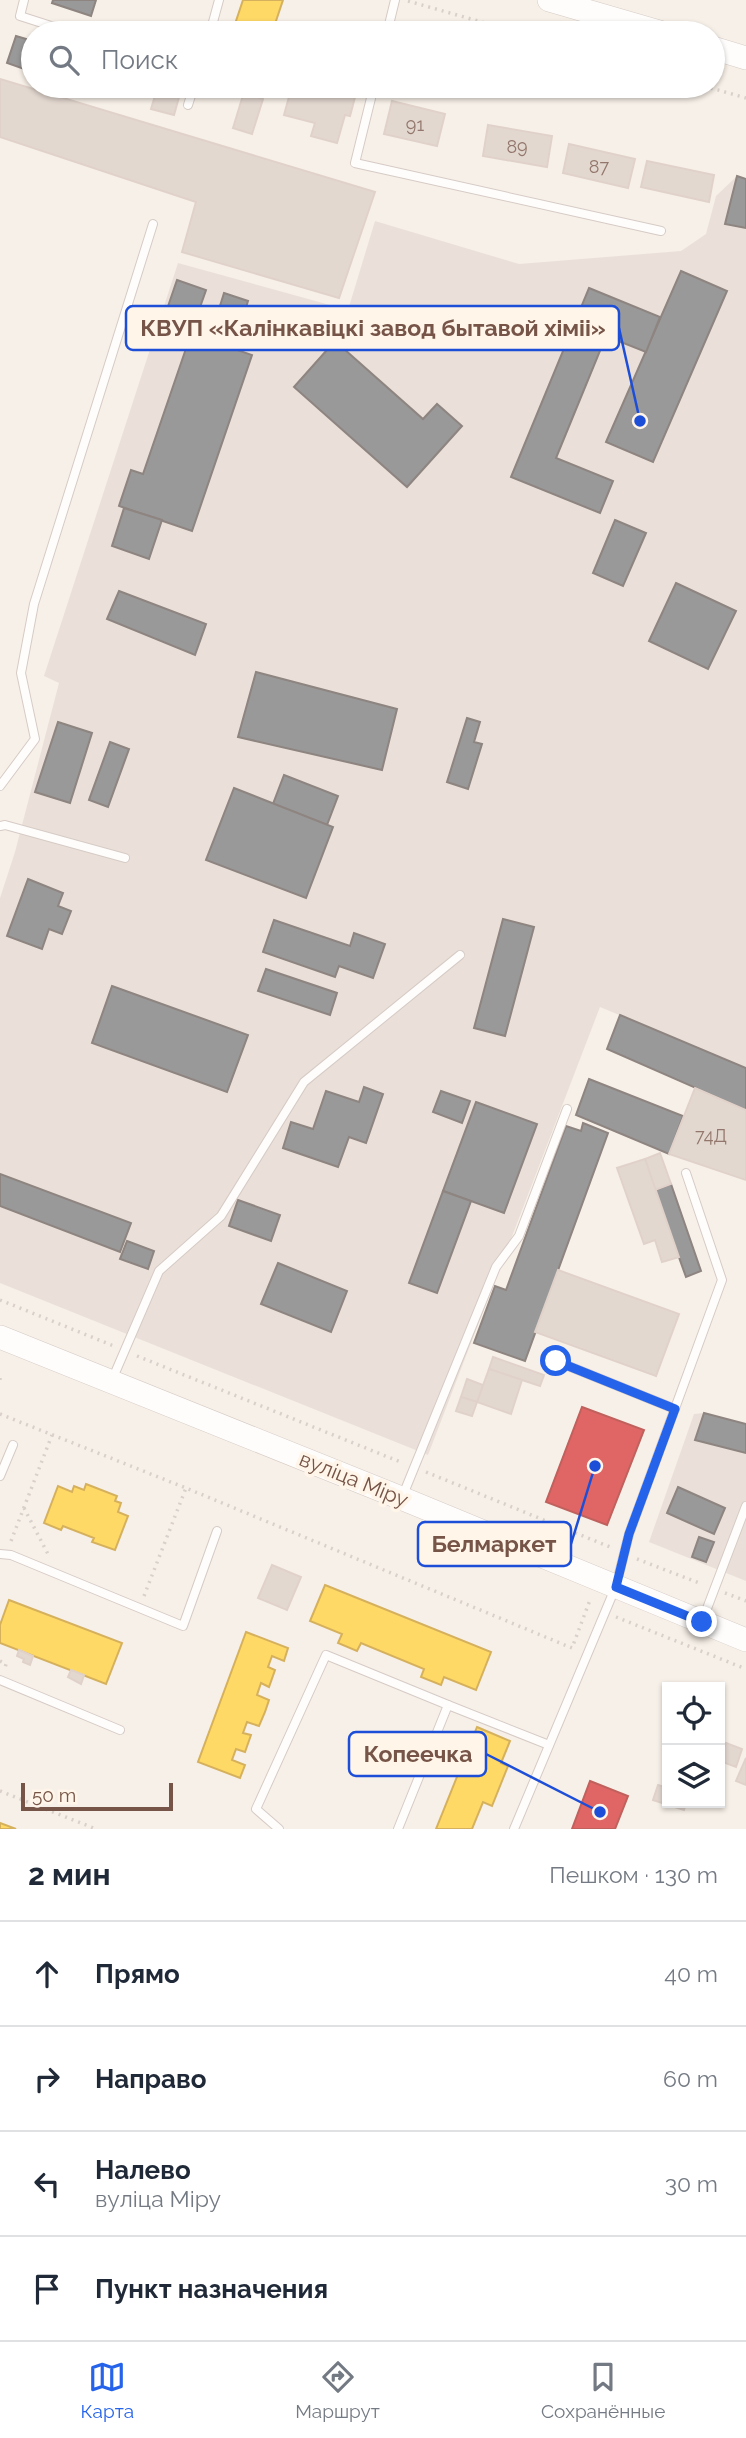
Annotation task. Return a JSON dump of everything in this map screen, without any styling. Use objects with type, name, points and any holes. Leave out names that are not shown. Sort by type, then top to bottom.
[{"type":"main road","points":[[550,0],[622,21]]},
{"type":"main road","points":[[725,52],[746,58]]},
{"type":"main road","name":"вуліца Міру","points":[[0,1337],[746,1640]]},
{"type":"lane","points":[[24,0],[20,16],[36,21]]},
{"type":"lane","points":[[213,21],[219,0]]},
{"type":"lane","points":[[390,21],[395,0]]},
{"type":"lane","points":[[188,105],[190,98]]},
{"type":"lane","points":[[371,98],[355,163],[661,231]]},
{"type":"lane","points":[[0,786],[35,738],[20,673],[34,604],[153,224]]},
{"type":"lane","points":[[0,826],[5,825],[125,858]]},
{"type":"lane","points":[[112,1382],[159,1271],[221,1216],[304,1082],[460,955]]},
{"type":"lane","points":[[401,1498],[496,1267],[519,1236],[566,1109]]},
{"type":"lane","points":[[514,1829],[616,1587],[629,1534],[722,1280],[686,1173]]},
{"type":"lane","points":[[556,1361],[675,1409]]},
{"type":"lane","points":[[0,1476],[13,1445]]},
{"type":"lane","points":[[702,1622],[746,1506]]},
{"type":"lane","points":[[0,1554],[11,1555],[183,1626],[217,1531]]},
{"type":"lane","points":[[279,1829],[256,1809],[326,1655],[549,1745]]},
{"type":"lane","points":[[0,1681],[120,1730]]},
{"type":"lane","points":[[398,1829],[447,1705]]},
{"type":"path","points":[[404,0],[478,21]]},
{"type":"path","points":[[725,92],[746,98]]},
{"type":"path","points":[[11,1541],[52,1435]]},
{"type":"path","points":[[144,1597],[186,1488]]},
{"type":"path","points":[[24,1508],[50,1558],[40,1553]]},
{"type":"path","points":[[0,1537],[21,1545]]},
{"type":"path","points":[[610,1547],[746,1601]]},
{"type":"path","points":[[588,1606],[746,1668]]},
{"type":"path","points":[[0,1791],[96,1829]]},
{"type":"shaded area","points":[[737,176],[746,179],[746,1068],[600,1007],[428,1455],[0,1283],[0,898],[15,852],[59,683],[44,676],[178,263],[348,310],[375,221],[519,264],[681,251],[706,234],[716,196]]},
{"type":"shaded area","points":[[704,1413],[746,1424],[746,1581],[649,1542],[694,1414]]},
{"type":"building: Жильё","points":[[243,0],[283,0],[276,21],[236,21]]},
{"type":"building: Жильё","points":[[86,1484],[117,1496],[115,1501],[121,1503],[118,1512],[128,1516],[115,1550],[92,1542],[94,1538],[63,1526],[61,1530],[44,1523],[58,1486],[72,1492],[74,1486],[84,1490]]},
{"type":"building: Жильё","points":[[325,1585],[491,1652],[476,1690],[444,1677],[441,1685],[421,1677],[424,1669],[361,1643],[357,1651],[338,1643],[342,1634],[310,1621]]},
{"type":"building: Жильё","points":[[9,1600],[122,1643],[106,1684],[0,1643],[0,1625]]},
{"type":"building: Жильё","points":[[246,1632],[288,1648],[284,1661],[272,1656],[268,1667],[275,1670],[269,1687],[261,1683],[257,1695],[269,1700],[265,1712],[259,1726],[247,1722],[243,1733],[251,1735],[245,1752],[236,1749],[232,1760],[245,1765],[240,1778],[198,1762]]},
{"type":"building: Жильё","points":[[477,1727],[510,1741],[501,1763],[508,1766],[492,1806],[483,1802],[472,1829],[436,1829]]},
{"type":"building: Жильё","points":[[0,1823],[16,1829],[0,1829]]},
{"type":"building: Торговля","points":[[582,1407],[644,1430],[607,1525],[546,1502]]},
{"type":"building: Торговля","points":[[590,1781],[628,1796],[615,1829],[572,1829]]},
{"type":"building: Промзона","points":[[53,0],[96,0],[91,16],[52,3]]},
{"type":"building: Промзона","points":[[16,36],[21,37],[21,68],[7,63]]},
{"type":"building: Промзона","points":[[737,176],[746,179],[746,228],[725,224]]},
{"type":"building: Промзона","points":[[681,271],[727,291],[653,462],[606,442]]},
{"type":"building: Промзона","points":[[177,280],[206,290],[192,330],[163,321]]},
{"type":"building: Промзона","points":[[589,288],[660,317],[646,352],[606,336],[556,458],[613,481],[600,513],[511,477]]},
{"type":"building: Промзона","points":[[224,293],[248,301],[239,330],[215,322]]},
{"type":"building: Промзона","points":[[191,334],[252,355],[192,531],[119,506],[131,470],[143,474]]},
{"type":"building: Промзона","points":[[335,341],[423,419],[437,404],[462,426],[407,487],[294,387]]},
{"type":"building: Промзона","points":[[124,508],[162,520],[149,559],[112,546]]},
{"type":"building: Промзона","points":[[615,520],[646,533],[623,586],[593,573]]},
{"type":"building: Промзона","points":[[676,583],[736,611],[708,669],[649,641]]},
{"type":"building: Промзона","points":[[119,591],[206,624],[195,655],[107,619]]},
{"type":"building: Промзона","points":[[256,672],[397,709],[382,770],[238,737]]},
{"type":"building: Промзона","points":[[467,718],[480,722],[474,742],[482,744],[468,789],[447,782]]},
{"type":"building: Промзона","points":[[58,722],[92,733],[70,803],[35,792]]},
{"type":"building: Промзона","points":[[110,742],[129,749],[108,807],[89,800]]},
{"type":"building: Промзона","points":[[284,775],[338,796],[327,825],[273,804]]},
{"type":"building: Промзона","points":[[234,788],[333,827],[306,898],[206,860]]},
{"type":"building: Промзона","points":[[28,879],[63,893],[58,906],[71,911],[62,934],[49,929],[42,949],[7,936]]},
{"type":"building: Промзона","points":[[503,919],[534,927],[505,1036],[474,1028]]},
{"type":"building: Промзона","points":[[274,920],[350,946],[354,933],[385,944],[373,978],[339,966],[335,977],[263,952]]},
{"type":"building: Промзона","points":[[266,969],[337,993],[330,1015],[258,991]]},
{"type":"building: Промзона","points":[[112,986],[248,1035],[227,1092],[92,1043]]},
{"type":"building: Промзона","points":[[620,1015],[746,1068],[746,1110],[607,1049]]},
{"type":"building: Промзона","points":[[589,1079],[683,1116],[669,1154],[576,1115]]},
{"type":"building: Промзона","points":[[364,1087],[383,1094],[366,1143],[349,1137],[338,1167],[283,1148],[291,1122],[313,1129],[326,1091],[359,1102]]},
{"type":"building: Промзона","points":[[441,1091],[470,1101],[462,1123],[433,1112]]},
{"type":"building: Промзона","points":[[476,1102],[537,1124],[504,1213],[443,1191]]},
{"type":"building: Промзона","points":[[583,1123],[608,1133],[525,1361],[474,1343],[495,1286],[506,1290],[566,1126],[581,1131]]},
{"type":"building: Промзона","points":[[0,1174],[131,1223],[120,1252],[0,1206]]},
{"type":"building: Промзона","points":[[671,1184],[701,1271],[686,1277],[655,1190]]},
{"type":"building: Промзона","points":[[443,1191],[471,1201],[437,1293],[409,1283]]},
{"type":"building: Промзона","points":[[238,1200],[280,1215],[271,1241],[229,1226]]},
{"type":"building: Промзона","points":[[127,1241],[154,1251],[148,1269],[120,1259]]},
{"type":"building: Промзона","points":[[278,1263],[347,1291],[331,1332],[261,1304]]},
{"type":"building: Промзона","points":[[704,1413],[746,1424],[746,1453],[695,1440]]},
{"type":"building: Промзона","points":[[678,1487],[725,1508],[714,1534],[667,1513]]},
{"type":"building: Промзона","points":[[699,1537],[714,1542],[706,1562],[692,1557]]},
{"type":"building: Прочее","points":[[0,79],[21,85],[21,98],[63,98],[375,192],[339,298],[182,252],[196,202],[0,137]]},
{"type":"building: Прочее","points":[[154,98],[179,98],[174,115],[151,109]]},
{"type":"building: Прочее","points":[[242,98],[263,99],[252,134],[233,128]]},
{"type":"building: Прочее","points":[[289,98],[355,98],[350,116],[345,115],[337,143],[311,136],[315,123],[284,115]]},
{"type":"building: Прочее","points":[[392,101],[445,114],[437,146],[384,134]]},
{"type":"building: Прочее","points":[[488,125],[552,136],[547,167],[483,156]]},
{"type":"building: Прочее","points":[[569,144],[635,159],[628,188],[563,173]]},
{"type":"building: Прочее","points":[[647,161],[714,175],[709,202],[641,187]]},
{"type":"building: Прочее","points":[[695,1088],[746,1110],[746,1180],[669,1154]]},
{"type":"building: Прочее","points":[[660,1153],[671,1184],[655,1190],[645,1159]]},
{"type":"building: Прочее","points":[[645,1159],[679,1257],[662,1262],[655,1240],[644,1244],[617,1168]]},
{"type":"building: Прочее","points":[[558,1270],[679,1314],[656,1376],[535,1332]]},
{"type":"building: Прочее","points":[[493,1357],[544,1375],[540,1386],[489,1369]]},
{"type":"building: Прочее","points":[[489,1369],[522,1380],[511,1414],[477,1402]]},
{"type":"building: Прочее","points":[[467,1379],[483,1385],[477,1402],[461,1397]]},
{"type":"building: Прочее","points":[[461,1397],[477,1402],[472,1416],[456,1411]]},
{"type":"building: Прочее","points":[[272,1565],[301,1577],[287,1610],[258,1598]]},
{"type":"building: Прочее","points":[[19,1650],[33,1656],[30,1665],[17,1656]]},
{"type":"building: Прочее","points":[[71,1670],[84,1675],[81,1684],[68,1677]]},
{"type":"building: Прочее","points":[[726,1743],[742,1749],[736,1767],[725,1763]]},
{"type":"building: Прочее","points":[[746,1758],[746,1785],[736,1781]]},
{"type":"building: Прочее","points":[[658,1785],[662,1786],[662,1803],[653,1800]]},
{"type":"place","name":"КВУП «Калінкавіцкі завод бытавой хіміі»","points":[[640,421]]},
{"type":"place","name":"Белмаркет","points":[[595,1466]]},
{"type":"place","name":"Копеечка","points":[[600,1812]]},
{"type":"route","points":[[556,1361],[675,1409],[629,1534],[616,1587],[702,1622]]}]
